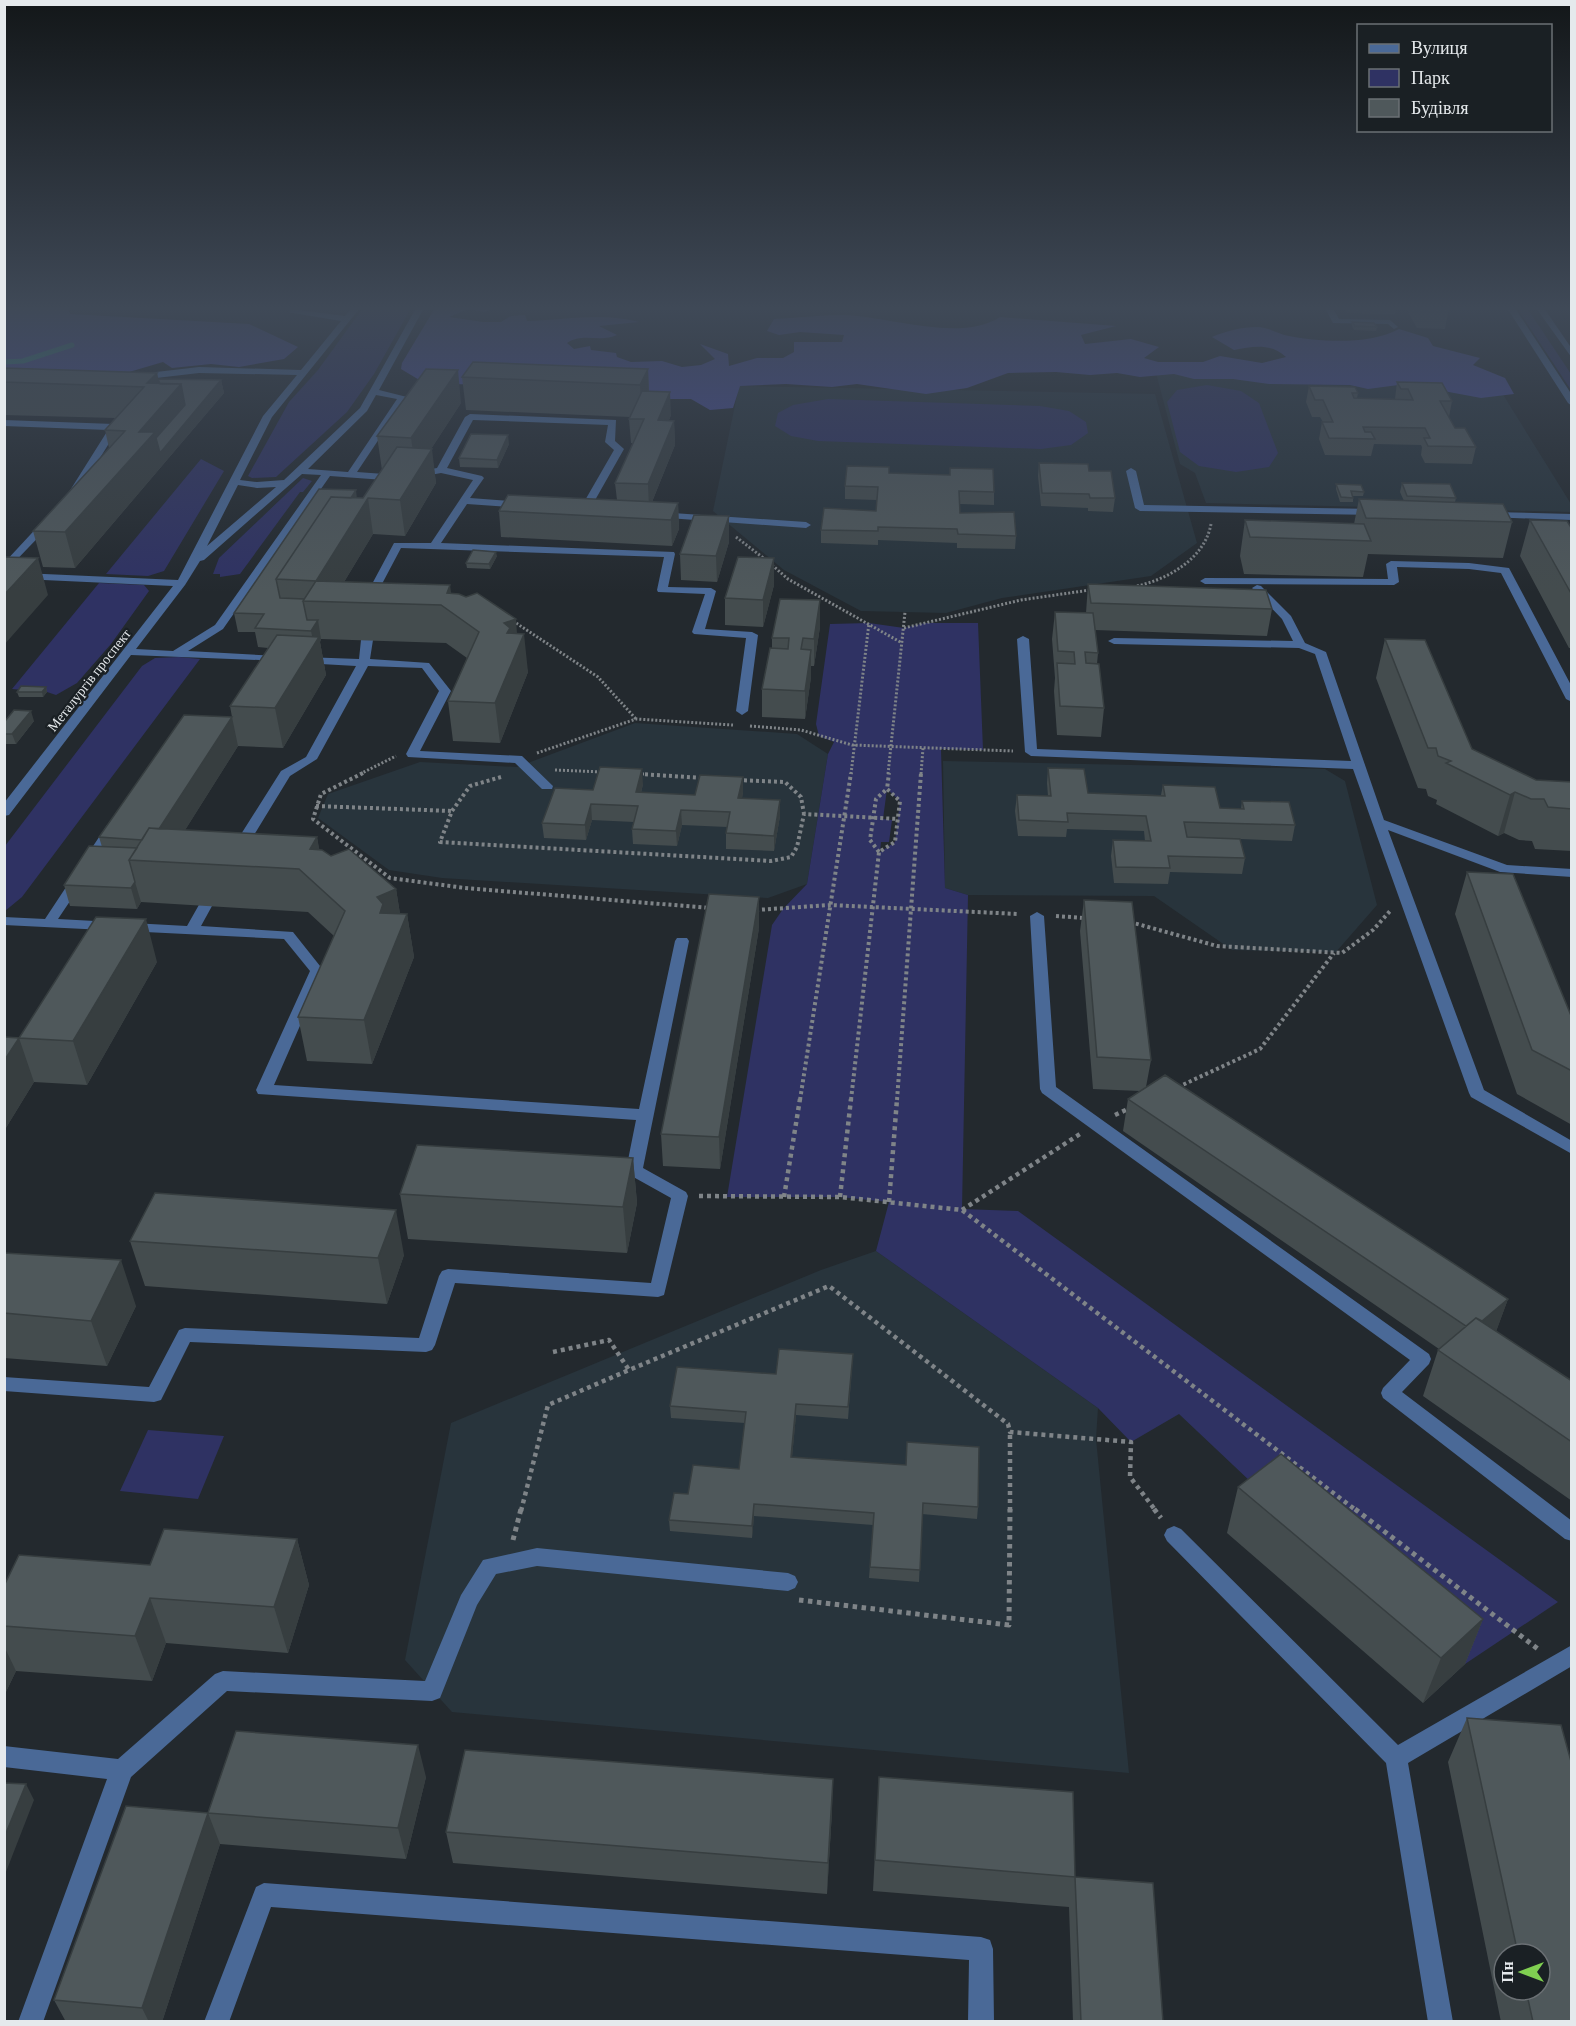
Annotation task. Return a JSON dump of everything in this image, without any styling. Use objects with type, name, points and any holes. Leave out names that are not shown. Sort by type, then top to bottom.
[{"type":"street","name":"Металургів проспект","points":[[4,812],[130,652],[194,564],[268,416],[279,403]]},
{"type":"street","name":"Металургів проспект","points":[[194,564],[300,471],[364,409],[367,403]]},
{"type":"street","points":[[350,475],[399,403]]},
{"type":"street","points":[[441,470],[471,417],[613,422],[610,442],[619,449],[585,509]]},
{"type":"street","points":[[4,423],[114,427],[66,501]]},
{"type":"street","points":[[300,471],[398,478],[441,470],[479,478],[434,546]]},
{"type":"street","points":[[1131,471],[1140,508],[1392,512]]},
{"type":"street","points":[[176,654],[219,627],[327,474]]},
{"type":"street","points":[[235,482],[257,485],[285,483]]},
{"type":"street","points":[[464,501],[530,505]]},
{"type":"street","points":[[652,514],[806,525]]},
{"type":"street","points":[[1476,515],[1572,518]]},
{"type":"street","points":[[4,570],[51,518]]},
{"type":"street","points":[[375,608],[366,605],[398,545],[670,554],[662,590],[711,591],[698,632],[752,635],[742,711]]},
{"type":"street","points":[[1205,581],[1394,582],[1391,564],[1469,566],[1505,570],[1572,699]]},
{"type":"street","points":[[4,576],[181,583]]},
{"type":"street","points":[[1250,581],[1287,618],[1300,645]]},
{"type":"street","points":[[1023,639],[1031,752],[1358,765]]},
{"type":"street","points":[[230,864],[285,774],[310,759],[364,662],[368,640]]},
{"type":"street","points":[[1114,641],[1300,645],[1320,652],[1378,822],[1477,1093],[1572,1149]]},
{"type":"street","points":[[130,652],[176,654],[262,663],[364,662],[425,665],[445,691],[412,754],[518,759],[547,786]]},
{"type":"street","points":[[49,923],[118,819]]},
{"type":"street","points":[[1378,822],[1505,869],[1572,873]]},
{"type":"street","points":[[192,930],[205,906]]},
{"type":"street","points":[[1037,916],[1048,1089],[1422,1359],[1390,1393],[1572,1533]]},
{"type":"street","points":[[4,921],[288,935],[317,971],[264,1090],[645,1115]]},
{"type":"street","points":[[86,945],[98,926]]},
{"type":"street","points":[[4,1384],[154,1395],[185,1335],[426,1345],[448,1276],[658,1290],[680,1196],[634,1170],[682,941]]},
{"type":"street","points":[[1174,1535],[1396,1758],[1441,2022]]},
{"type":"street","points":[[30,2022],[122,1770],[223,1681],[432,1691],[468,1600],[490,1566],[537,1557],[788,1582]]},
{"type":"street","points":[[1396,1758],[1564,1659]]},
{"type":"street","points":[[4,1756],[122,1770]]},
{"type":"street","points":[[216,2022],[264,1895],[981,1949],[981,2022]]},
{"type":"path","points":[[1135,586],[1146,585],[1184,566],[1208,539],[1211,527],[1207,509]]},
{"type":"path","points":[[708,518],[748,545],[788,579],[902,643]]},
{"type":"path","points":[[904,628],[1021,600],[1090,590]]},
{"type":"path","points":[[840,1197],[879,852],[870,840],[876,799],[887,789],[905,612]]},
{"type":"path","points":[[512,620],[598,677],[636,719]]},
{"type":"path","points":[[784,1197],[846,814],[852,745],[869,623]]},
{"type":"path","points":[[518,759],[636,719],[801,730],[852,745],[1031,752]]},
{"type":"path","points":[[889,1202],[923,748]]},
{"type":"path","points":[[412,754],[394,756],[321,794],[312,819],[390,878],[465,888],[713,908]]},
{"type":"path","points":[[603,772],[531,770],[470,786],[452,811],[440,842],[771,861],[791,857],[797,847],[804,814],[801,797],[785,782],[728,779]]},
{"type":"path","points":[[637,774],[705,778]]},
{"type":"path","points":[[879,852],[895,842],[898,819],[900,801],[887,789]]},
{"type":"path","points":[[316,806],[452,811]]},
{"type":"path","points":[[804,814],[846,814],[898,819]]},
{"type":"path","points":[[1120,919],[1217,946],[1342,953],[1373,930],[1404,895]]},
{"type":"path","points":[[747,910],[830,905],[874,906],[1085,918]]},
{"type":"path","points":[[1173,1089],[1260,1049],[1335,953]]},
{"type":"path","points":[[962,1210],[1096,1124],[1140,1104]]},
{"type":"path","points":[[680,1196],[840,1197],[962,1210],[1564,1659]]},
{"type":"path","points":[[507,1563],[548,1405],[829,1286],[1008,1424],[1010,1432],[1009,1624],[800,1602],[788,1582]]},
{"type":"path","points":[[553,1352],[609,1340],[629,1370]]},
{"type":"path","points":[[1010,1432],[1131,1442],[1130,1477],[1174,1535]]},
{"type":"shaded area","points":[[697,403],[735,403],[733,408],[710,410]]},
{"type":"shaded area","points":[[736,403],[1157,403],[1197,543],[1151,576],[1002,598],[946,613],[861,611],[784,570],[713,511]]},
{"type":"shaded area","points":[[1164,403],[1508,403],[1571,504],[1571,512],[1206,503],[1195,473],[1180,464]]},
{"type":"shaded area","points":[[635,723],[797,734],[828,754],[807,884],[768,898],[442,878],[389,870],[318,818],[328,794],[420,762],[517,767]]},
{"type":"shaded area","points":[[943,761],[1325,769],[1345,781],[1377,905],[1336,952],[1232,950],[1154,896],[968,895],[945,888]]},
{"type":"shaded area","points":[[876,1251],[1098,1408],[1096,1439],[1129,1773],[452,1712],[405,1660],[451,1423],[821,1270]]},
{"type":"green space","points":[[289,403],[354,403],[347,412],[276,477],[252,478],[248,476]]},
{"type":"green space","points":[[807,403],[935,403],[1040,406],[1069,411],[1086,422],[1088,433],[1071,445],[1041,449],[818,441],[791,436],[775,426],[778,413],[793,405]]},
{"type":"green space","points":[[1167,403],[1258,403],[1278,453],[1269,467],[1236,472],[1199,466],[1180,452]]},
{"type":"green space","points":[[201,459],[224,471],[164,571],[148,576],[106,574]]},
{"type":"green space","points":[[303,478],[312,481],[303,492],[300,492],[240,574],[220,577],[220,574],[213,574],[219,558]]},
{"type":"green space","points":[[99,583],[144,585],[149,591],[111,644],[77,683],[56,695],[12,689]]},
{"type":"green space","points":[[869,623],[904,628],[925,623],[978,623],[983,750],[941,749],[945,888],[968,895],[962,1209],[1018,1211],[1558,1602],[1465,1664],[1269,1499],[1179,1414],[1131,1442],[1098,1408],[876,1251],[889,1202],[840,1197],[727,1197],[772,925],[783,909],[807,884],[828,754],[834,742],[819,736],[816,724],[830,624]],"holes":[[[887,789],[900,801],[895,842],[880,852],[881,842],[889,842],[892,820],[883,819]]]},
{"type":"green space","points":[[155,658],[200,659],[22,897],[5,911],[5,846],[142,666]]},
{"type":"green space","points":[[148,1430],[224,1436],[198,1499],[120,1491]]},
{"type":"building","points":[[130,403],[165,403],[139,432],[155,432],[65,532],[33,531],[125,431],[105,430]]},
{"type":"building","points":[[185,403],[202,403],[160,453],[156,438],[185,405]]},
{"type":"building","points":[[401,403],[436,403],[411,438],[377,436]]},
{"type":"building","points":[[637,403],[665,403],[658,420],[674,421],[648,484],[615,483],[644,419],[629,419]]},
{"type":"building","points":[[1324,403],[1441,403],[1455,428],[1465,428],[1476,447],[1428,446],[1424,438],[1430,438],[1425,428],[1363,427],[1365,432],[1371,432],[1375,439],[1329,438],[1322,422],[1333,422]]},
{"type":"building","points":[[471,434],[508,435],[497,460],[459,458]]},
{"type":"building","points":[[397,447],[432,449],[400,500],[368,498],[316,581],[276,579],[331,497],[363,498]]},
{"type":"building","points":[[1039,463],[1088,464],[1089,471],[1111,471],[1115,498],[1090,498],[1089,494],[1042,493]]},
{"type":"building","points":[[847,466],[889,467],[889,473],[950,475],[950,468],[993,469],[994,492],[959,491],[960,513],[1014,512],[1016,536],[958,534],[957,529],[878,527],[878,531],[821,530],[824,508],[876,511],[878,487],[845,486]]},
{"type":"building","points":[[1402,483],[1450,484],[1456,498],[1407,496]]},
{"type":"building","points":[[1336,484],[1361,485],[1364,492],[1351,491],[1353,498],[1341,497]]},
{"type":"building","points":[[319,489],[356,490],[351,498],[331,497],[276,579],[280,598],[304,599],[307,620],[318,620],[311,631],[255,628],[264,614],[234,613]]},
{"type":"building","points":[[508,495],[678,503],[671,520],[499,511]]},
{"type":"building","points":[[1359,499],[1503,504],[1512,522],[1366,518]]},
{"type":"building","points":[[694,515],[729,516],[716,556],[680,554]]},
{"type":"building","points":[[1245,520],[1364,524],[1371,541],[1250,537]]},
{"type":"building","points":[[1530,520],[1567,521],[1572,529],[1572,595]]},
{"type":"building","points":[[473,550],[496,552],[489,564],[466,563]]},
{"type":"building","points":[[4,557],[38,558],[4,595]]},
{"type":"building","points":[[738,557],[774,558],[763,600],[725,598]]},
{"type":"building","points":[[316,581],[450,585],[447,593],[466,597],[477,593],[516,619],[504,623],[510,628],[507,633],[524,634],[495,703],[448,701],[479,632],[441,605],[303,601]]},
{"type":"building","points":[[1088,584],[1266,590],[1272,609],[1091,603]]},
{"type":"building","points":[[780,599],[820,600],[814,639],[803,638],[801,649],[811,650],[805,691],[762,689],[770,648],[788,649],[789,638],[772,638]]},
{"type":"building","points":[[1055,612],[1093,613],[1098,653],[1085,652],[1086,663],[1099,664],[1104,708],[1060,706],[1057,663],[1075,664],[1074,652],[1058,651]]},
{"type":"building","points":[[277,635],[319,637],[275,708],[230,706]]},
{"type":"building","points":[[1385,639],[1425,640],[1472,749],[1536,780],[1572,782],[1572,809],[1548,807],[1544,799],[1531,799],[1515,792],[1510,795],[1446,763],[1451,761],[1438,756],[1436,748],[1428,748]]},
{"type":"building","points":[[21,686],[46,687],[42,692],[17,692]]},
{"type":"building","points":[[14,710],[31,711],[12,734],[4,734],[4,720]]},
{"type":"building","points":[[184,715],[232,717],[159,829],[149,828],[142,840],[99,837]]},
{"type":"building","points":[[600,767],[642,769],[636,792],[695,795],[700,775],[743,777],[738,798],[780,800],[774,836],[726,833],[730,812],[681,810],[676,831],[632,829],[638,806],[591,804],[585,825],[542,823],[555,788],[593,790]]},
{"type":"building","points":[[1048,768],[1084,769],[1088,793],[1165,796],[1163,785],[1215,787],[1220,808],[1244,809],[1242,801],[1289,802],[1295,825],[1184,822],[1187,837],[1240,839],[1245,858],[1168,856],[1170,868],[1116,867],[1113,840],[1151,841],[1146,816],[1067,813],[1068,822],[1019,820],[1017,795],[1051,796]]},
{"type":"building","points":[[149,828],[317,837],[310,849],[322,850],[331,856],[349,849],[396,889],[377,897],[383,904],[380,913],[407,914],[364,1020],[298,1017],[345,911],[299,869],[129,860]]},
{"type":"building","points":[[89,846],[137,848],[129,860],[135,882],[131,888],[64,885]]},
{"type":"building","points":[[1467,872],[1513,874],[1572,1018],[1572,1071],[1532,1050]]},
{"type":"building","points":[[709,894],[759,897],[719,1137],[661,1134]]},
{"type":"building","points":[[1084,900],[1132,902],[1151,1060],[1097,1057]]},
{"type":"building","points":[[96,917],[146,919],[73,1041],[19,1038]]},
{"type":"building","points":[[4,1037],[19,1038],[4,1061]]},
{"type":"building","points":[[1165,1075],[1508,1299],[1482,1321],[1476,1318],[1466,1326],[1128,1099]]},
{"type":"building","points":[[417,1145],[633,1158],[623,1207],[400,1194]]},
{"type":"building","points":[[155,1193],[396,1210],[378,1258],[130,1241]]},
{"type":"building","points":[[4,1253],[121,1260],[91,1321],[4,1313]]},
{"type":"building","points":[[1476,1318],[1572,1381],[1572,1442],[1438,1350]]},
{"type":"building","points":[[779,1349],[853,1354],[848,1407],[796,1404],[791,1457],[906,1465],[907,1442],[979,1447],[978,1507],[923,1503],[920,1570],[870,1567],[874,1513],[754,1504],[752,1526],[669,1520],[674,1493],[688,1494],[693,1465],[739,1469],[746,1412],[670,1406],[677,1367],[776,1374]]},
{"type":"building","points":[[1281,1454],[1483,1619],[1441,1658],[1238,1487]]},
{"type":"building","points":[[164,1529],[297,1539],[274,1607],[150,1598],[135,1636],[4,1626],[4,1586],[19,1555],[150,1565]]},
{"type":"building","points":[[1467,1718],[1561,1725],[1572,1765],[1572,2022],[1533,2022],[1529,2002],[1552,2002],[1552,1942],[1515,1942]]},
{"type":"building","points":[[236,1731],[418,1745],[398,1828],[208,1813]]},
{"type":"building","points":[[465,1750],[833,1779],[828,1863],[446,1832]]},
{"type":"building","points":[[879,1777],[1073,1792],[1075,1877],[875,1860]]},
{"type":"building","points":[[4,1783],[26,1784],[4,1838]]},
{"type":"building","points":[[126,1806],[208,1813],[142,2008],[54,2000]]},
{"type":"building","points":[[1075,1877],[1153,1883],[1163,2022],[1081,2022]]}]
